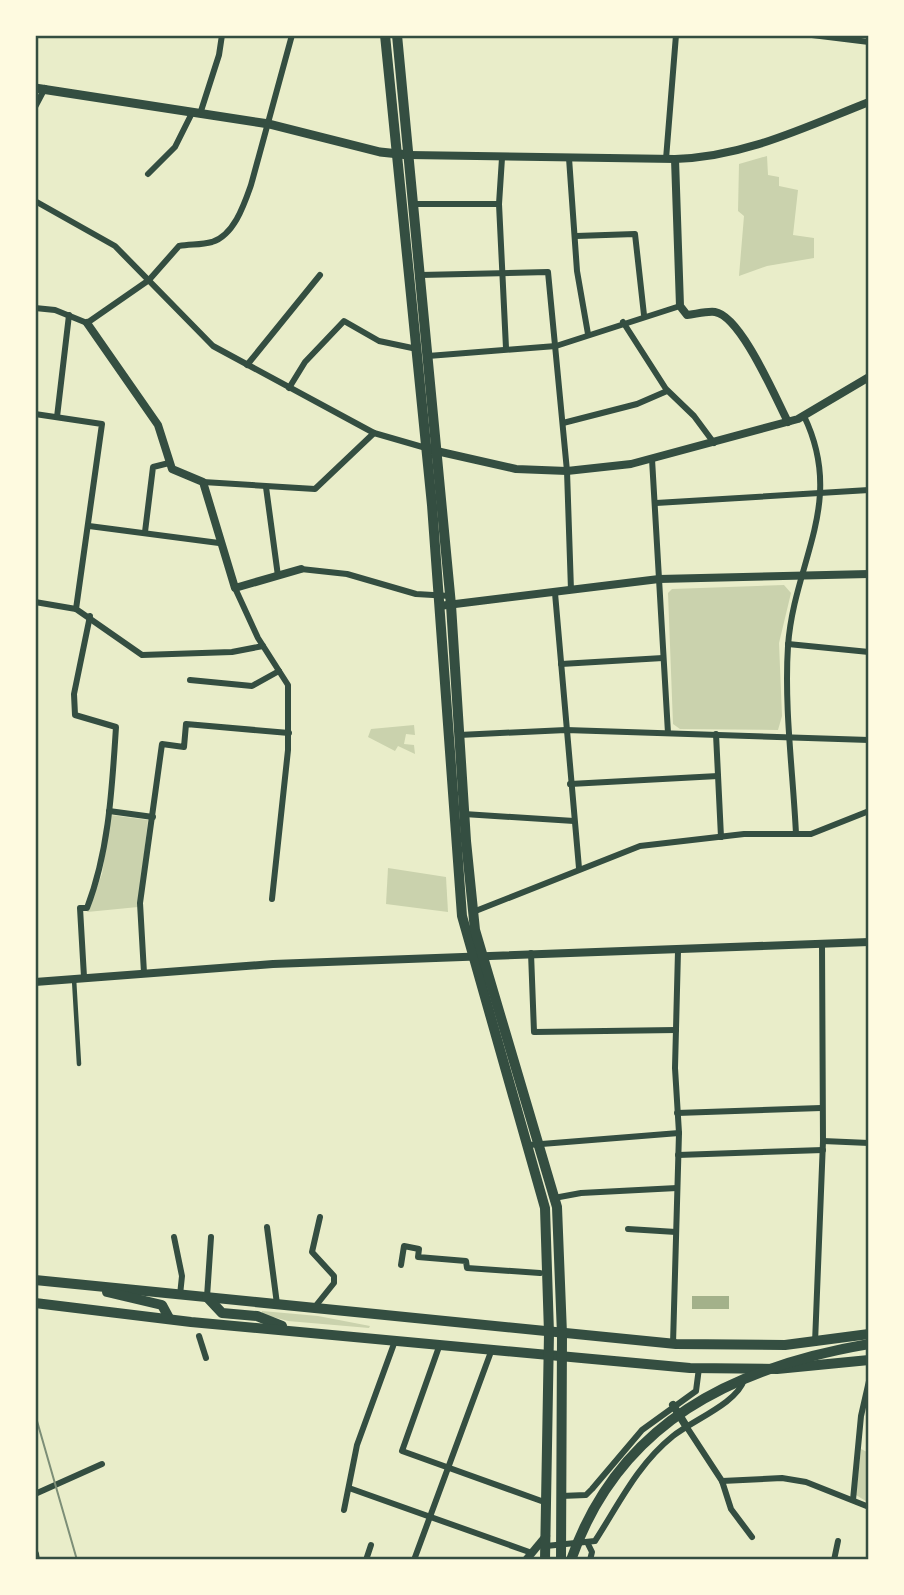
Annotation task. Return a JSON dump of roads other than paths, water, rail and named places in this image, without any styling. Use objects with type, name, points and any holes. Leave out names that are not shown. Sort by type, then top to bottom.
[{"type":"highway","points":[[35,1280],[673,1344],[754,1346],[815,1343],[869,1334]]},
{"type":"highway","points":[[87,1286],[134,1301],[162,1305],[169,1318]]},
{"type":"highway","points":[[207,1297],[222,1313],[257,1316],[291,1330]]},
{"type":"highway","points":[[35,1303],[395,1341],[699,1368],[747,1370],[869,1360]]},
{"type":"highway","points":[[545,1560],[549,1332]]},
{"type":"highway","points":[[561,1560],[562,1334]]},
{"type":"highway","points":[[573,1560],[590,1523],[613,1484],[637,1455],[673,1420],[705,1399],[768,1371],[869,1345]]},
{"type":"main road","points":[[386,35],[426,448],[462,916],[472,956],[554,1198],[560,1259],[562,1334]]},
{"type":"main road","points":[[397,35],[451,601],[473,912],[534,1144],[548,1219],[549,1332]]},
{"type":"main road","points":[[40,88],[269,124],[409,155]]},
{"type":"street","points":[[148,174],[175,147],[196,113],[219,55],[222,35]]},
{"type":"street","points":[[87,323],[149,280],[179,246],[212,242],[225,234],[243,207],[269,124],[292,35]]},
{"type":"street","points":[[676,35],[670,159],[680,306],[687,315],[715,312],[731,322],[741,335],[788,422]]},
{"type":"street","points":[[812,35],[869,42]]},
{"type":"street","points":[[35,107],[40,88]]},
{"type":"street","points":[[409,155],[670,159],[748,149],[869,102]]},
{"type":"street","points":[[502,158],[499,204],[506,348]]},
{"type":"street","points":[[569,159],[577,271],[587,334]]},
{"type":"street","points":[[35,201],[115,246],[213,346],[374,433],[437,452],[516,470],[567,471],[652,459],[714,443],[804,416],[869,377]]},
{"type":"street","points":[[413,204],[499,204]]},
{"type":"street","points":[[576,236],[635,234],[644,316]]},
{"type":"street","points":[[420,275],[548,272],[567,471],[570,590]]},
{"type":"street","points":[[247,365],[320,275]]},
{"type":"street","points":[[428,356],[556,346],[623,322],[680,306]]},
{"type":"street","points":[[35,308],[69,315],[87,323],[158,425],[169,463],[181,475],[203,482],[315,489],[374,433]]},
{"type":"street","points":[[57,417],[69,315]]},
{"type":"street","points":[[289,388],[305,362],[344,321],[379,341],[417,349]]},
{"type":"street","points":[[623,322],[667,391],[694,416],[714,443]]},
{"type":"street","points":[[563,423],[637,404],[667,391]]},
{"type":"street","points":[[35,414],[102,424],[76,609]]},
{"type":"street","points":[[796,834],[788,644],[822,492],[817,442],[804,416]]},
{"type":"street","points":[[652,459],[668,733]]},
{"type":"street","points":[[145,532],[153,467],[169,463]]},
{"type":"street","points":[[203,482],[219,543],[235,587],[263,646],[288,685],[289,733],[272,899]]},
{"type":"street","points":[[266,487],[278,576]]},
{"type":"street","points":[[656,503],[869,490]]},
{"type":"street","points":[[89,526],[219,543]]},
{"type":"street","points":[[235,587],[301,569],[347,574],[438,601],[451,601],[555,593],[659,579],[869,574]]},
{"type":"street","points":[[555,593],[579,868]]},
{"type":"street","points":[[35,602],[76,609],[90,616],[142,655],[232,652],[263,646]]},
{"type":"street","points":[[84,977],[80,908],[87,908],[99,876],[109,811],[116,727],[75,715],[74,694],[90,616]]},
{"type":"street","points":[[788,644],[869,652]]},
{"type":"street","points":[[561,664],[663,658]]},
{"type":"street","points":[[190,680],[252,686],[279,671]]},
{"type":"street","points":[[144,973],[141,903],[162,744],[184,747],[186,724],[289,733]]},
{"type":"street","points":[[459,735],[566,730],[869,740]]},
{"type":"street","points":[[716,734],[722,837]]},
{"type":"street","points":[[570,784],[718,776]]},
{"type":"street","points":[[109,811],[153,817]]},
{"type":"street","points":[[473,912],[640,846],[722,837],[811,834],[869,811]]},
{"type":"street","points":[[464,814],[574,821]]},
{"type":"street","points":[[35,982],[219,967],[869,942]]},
{"type":"street","points":[[815,1343],[824,1141],[821,1108],[822,944]]},
{"type":"street","points":[[673,1344],[679,1133],[676,1030],[678,951]]},
{"type":"street","points":[[531,953],[534,1032],[621,1033],[676,1030]]},
{"type":"street","points":[[74,978],[79,1064]]},
{"type":"street","points":[[677,1113],[821,1108]]},
{"type":"street","points":[[534,1144],[679,1133]]},
{"type":"street","points":[[824,1141],[869,1143]]},
{"type":"street","points":[[678,1155],[823,1150]]},
{"type":"street","points":[[554,1198],[581,1193],[677,1188]]},
{"type":"street","points":[[314,1308],[334,1283],[334,1276],[312,1252],[320,1217]]},
{"type":"street","points":[[267,1227],[277,1304]]},
{"type":"street","points":[[628,1229],[676,1232]]},
{"type":"street","points":[[174,1237],[182,1276],[180,1295]]},
{"type":"street","points":[[207,1297],[211,1237]]},
{"type":"street","points":[[401,1265],[404,1246],[419,1248],[418,1257],[467,1261],[467,1268],[540,1273]]},
{"type":"street","points":[[200,1336],[206,1358]]},
{"type":"street","points":[[344,1510],[357,1445],[395,1341]]},
{"type":"street","points":[[440,1344],[402,1451],[547,1503]]},
{"type":"street","points":[[414,1560],[492,1349]]},
{"type":"street","points":[[561,1496],[586,1495],[642,1430],[673,1405],[696,1391],[699,1368]]},
{"type":"street","points":[[349,1488],[430,1516],[529,1556],[546,1541],[561,1546],[589,1544],[599,1535],[627,1486],[654,1453],[687,1426],[739,1393],[747,1370]]},
{"type":"street","points":[[853,1500],[861,1416],[868,1395],[869,1381]]},
{"type":"street","points":[[673,1405],[722,1481],[731,1509],[752,1537]]},
{"type":"street","points":[[35,1494],[102,1464]]},
{"type":"street","points":[[603,1475],[627,1486]]},
{"type":"street","points":[[722,1481],[782,1478],[806,1482],[869,1507]]},
{"type":"street","points":[[834,1560],[838,1541]]},
{"type":"street","points":[[589,1544],[592,1552],[590,1560]]},
{"type":"street","points":[[366,1560],[371,1545]]},
{"type":"tram line","points":[[35,1414],[77,1560]]}]
